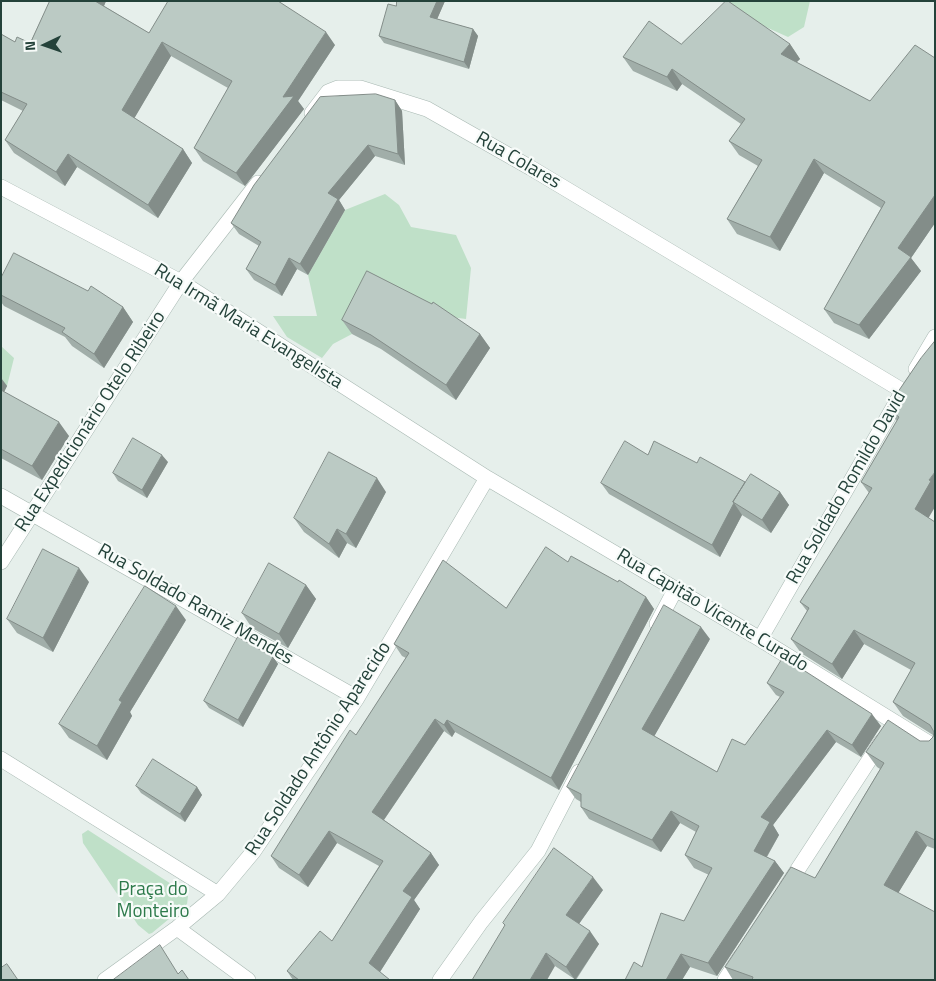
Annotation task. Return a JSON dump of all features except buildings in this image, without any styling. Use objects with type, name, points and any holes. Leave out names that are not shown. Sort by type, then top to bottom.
[{"type":"street","name":"Rua Colares","points":[[306,122],[328,92],[338,88],[360,88],[427,109],[531,168],[903,391]]},
{"type":"street","points":[[181,282],[267,172]]},
{"type":"street","name":"Rua Irmã Maria Evangelista","points":[[1,187],[181,282],[487,478]]},
{"type":"street","name":"Rua Expedicionário Otelo Ribeiro","points":[[1,562],[32,511],[181,282]]},
{"type":"street","name":"Rua Soldado Romildo David","points":[[760,639],[935,337]]},
{"type":"street","name":"Rua Capitão Vicente Curado","points":[[487,478],[760,639],[935,747]]},
{"type":"street","name":"Rua Soldado Antônio Aparecido","points":[[104,980],[178,928],[218,894],[253,852],[357,698],[487,478]]},
{"type":"street","name":"Rua Soldado Ramiz Mendes","points":[[1,496],[32,511],[357,698]]},
{"type":"street","points":[[652,633],[675,590]]},
{"type":"street","points":[[780,897],[895,722]]},
{"type":"street","points":[[440,980],[481,922],[538,851],[589,755]]},
{"type":"street","points":[[1,759],[218,894]]},
{"type":"street","points":[[178,928],[248,980]]},
{"type":"street","points":[[725,980],[747,946]]},
{"type":"green space","points":[[725,1],[810,1],[804,27],[788,37],[737,14]]},
{"type":"green space","points":[[385,194],[399,205],[411,227],[456,235],[471,268],[466,319],[443,316],[377,286],[352,334],[333,344],[322,358],[287,337],[273,316],[317,316],[308,275],[345,210]]},
{"type":"green space","points":[[1,346],[14,358],[7,386],[1,383]]},
{"type":"green space","name":"Praça do Monteiro","points":[[88,830],[182,891],[188,896],[187,904],[149,934],[138,925],[83,843],[82,834]]}]
